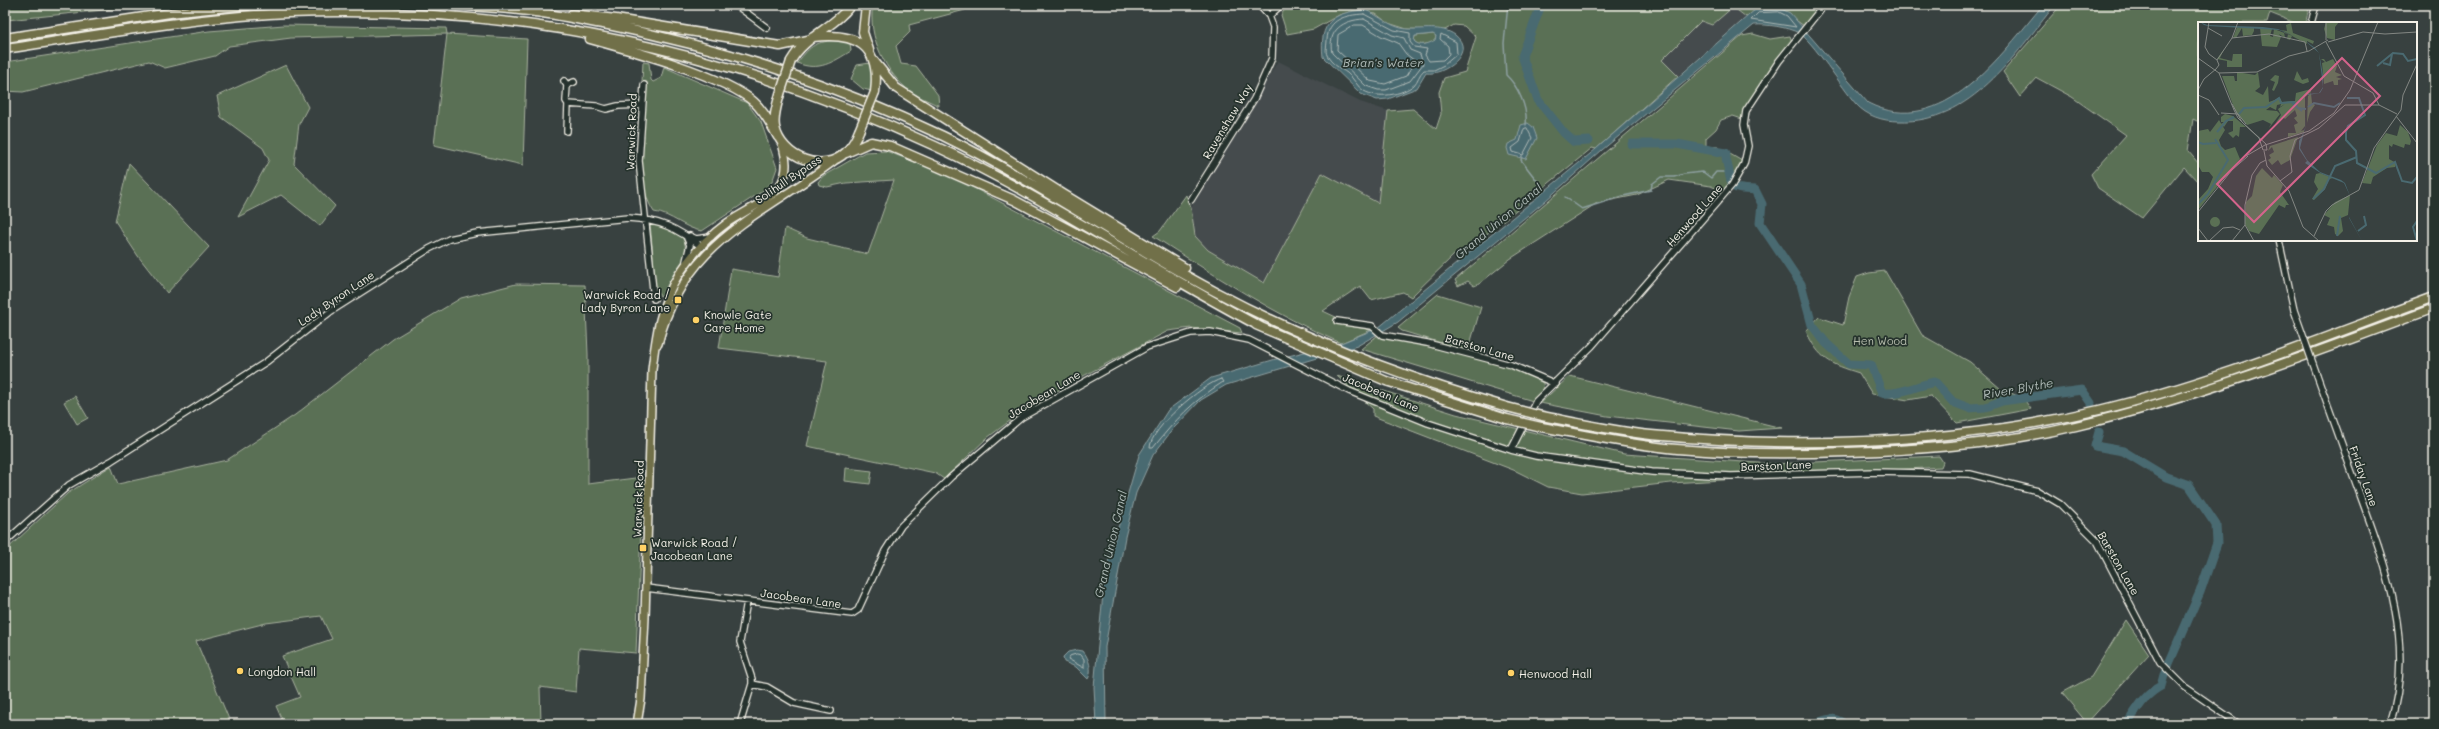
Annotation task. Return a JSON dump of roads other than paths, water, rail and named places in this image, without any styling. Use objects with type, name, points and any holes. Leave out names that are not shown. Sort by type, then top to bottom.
[{"type":"highway","points":[[5,38],[170,14],[247,5]]},
{"type":"highway","points":[[456,5],[552,14],[580,14],[780,46],[810,39],[843,36],[860,43],[870,53]]},
{"type":"highway","points":[[780,140],[774,122],[780,94],[791,61],[810,39],[841,18],[851,5]]},
{"type":"highway","points":[[866,5],[863,32],[870,53],[874,61],[896,88],[1252,310]]},
{"type":"highway","points":[[5,49],[175,24],[286,14],[353,12],[488,18],[542,24],[662,48],[750,72],[844,105],[938,147],[1022,191],[1208,300],[1261,327]]},
{"type":"highway","points":[[552,14],[665,36],[726,52],[851,95],[944,137],[1028,181],[1213,291],[1356,357],[1435,386],[1507,407],[1542,416],[1649,435],[1778,442],[1875,441],[1947,435],[2070,416],[2206,379],[2434,297]]},
{"type":"highway","points":[[488,18],[576,35],[604,43],[724,85],[755,103],[780,140],[792,154],[801,159],[816,162],[837,158],[867,143],[880,143],[938,165],[1014,200],[1162,280],[1261,327],[1344,364],[1428,396],[1507,419],[1541,427],[1613,440],[1675,449],[1775,454],[1903,450],[2009,439],[2074,427],[2166,402],[2269,368],[2434,308]]},
{"type":"highway","points":[[846,153],[859,131],[875,92],[876,79],[874,61]]},
{"type":"main road","name":"Solihull Bypass","points":[[652,370],[656,329],[661,312],[673,285],[684,267],[712,237],[728,223],[772,194],[781,186],[787,168],[780,140]]},
{"type":"main road","name":"Solihull Bypass","points":[[751,217],[809,179],[837,158]]},
{"type":"main road","points":[[652,370],[662,330],[686,277],[720,241],[751,217]]},
{"type":"main road","points":[[702,247],[709,246],[739,222],[751,217]]},
{"type":"main road","name":"Warwick Road","points":[[637,724],[641,699],[646,588],[652,370]]},
{"type":"street","points":[[736,5],[767,28]]},
{"type":"street","points":[[1259,5],[1269,16],[1281,5]]},
{"type":"street","name":"Henwood Lane","points":[[1556,384],[1732,185],[1744,164],[1748,146],[1744,125],[1746,111],[1779,61],[1824,5]]},
{"type":"street","points":[[2311,22],[2316,5]]},
{"type":"street","name":"Ravenshaw Way","points":[[1191,200],[1254,99],[1272,58],[1274,40],[1269,16]]},
{"type":"street","points":[[567,131],[568,104],[566,101],[566,83],[574,82]]},
{"type":"street","name":"Warwick Road","points":[[644,85],[641,105],[639,161],[644,219],[649,241],[654,299]]},
{"type":"street","points":[[568,104],[596,106],[606,110],[618,106],[641,105]]},
{"type":"street","name":"Lady Byron Lane","points":[[5,542],[69,485],[111,462],[266,362],[330,312],[435,246],[449,240],[477,233],[628,218],[644,219],[668,225],[702,247]]},
{"type":"street","points":[[684,234],[696,239],[712,237]]},
{"type":"street","points":[[684,234],[690,245],[684,267]]},
{"type":"street","name":"Friday Lane","points":[[2279,241],[2294,310],[2378,543],[2392,587],[2399,636],[2400,667],[2399,692],[2390,724]]},
{"type":"street","name":"Barston Lane","points":[[1337,321],[1372,326],[1382,334],[1434,344],[1511,365],[1556,384]]},
{"type":"street","name":"Jacobean Lane","points":[[646,588],[852,614],[858,610],[886,551],[901,526],[973,457],[1022,417],[1147,347],[1191,333],[1210,332],[1249,340],[1387,407],[1511,450]]},
{"type":"street","points":[[1511,450],[1536,401],[1556,384]]},
{"type":"street","name":"Barston Lane","points":[[1511,450],[1536,456],[1652,472],[1731,476],[1876,472],[1970,474],[2038,491],[2060,504],[2097,541],[2160,662],[2173,677],[2239,724]]},
{"type":"street","points":[[740,724],[752,684],[740,642],[747,600]]},
{"type":"street","points":[[752,684],[767,686],[794,703],[831,711]]},
{"type":"water","points":[[2043,5],[2055,5],[2007,64],[1989,83],[1969,99],[1948,111],[1925,119],[1899,121],[1875,117],[1860,108],[1850,97],[1812,45],[1799,33],[1777,26],[1754,25],[1602,150],[1545,201],[1398,322],[1357,346],[1226,385],[1201,400],[1173,429],[1153,455],[1136,493],[1125,537],[1105,647],[1106,724],[1096,724],[1094,687],[1105,573],[1139,455],[1168,410],[1211,378],[1276,359],[1341,343],[1378,328],[1596,149],[1757,8],[1779,8],[1790,13],[1868,103],[1895,112],[1921,110],[1946,101],[1968,86],[2009,46]]},
{"type":"water","name":"Brian's Water","points":[[1365,10],[1390,24],[1401,28],[1438,29],[1450,32],[1461,42],[1462,49],[1460,55],[1456,62],[1449,67],[1441,71],[1426,73],[1417,88],[1388,99],[1377,100],[1361,94],[1323,57],[1323,36],[1330,22],[1344,13]],"holes":[[[1433,34],[1436,36],[1435,40],[1427,44],[1419,44],[1414,41],[1415,36]]]},
{"type":"water","points":[[1528,123],[1533,127],[1537,138],[1526,159],[1509,155],[1507,148],[1508,144],[1517,140],[1521,125]]},
{"type":"water","points":[[1077,650],[1083,651],[1089,661],[1090,672],[1088,679],[1076,667],[1064,662],[1063,657],[1068,652]]},
{"type":"waterway","points":[[1508,5],[1504,43],[1506,75],[1518,91],[1524,105],[1526,125]]},
{"type":"waterway","name":"River Blythe","points":[[1541,5],[1522,56],[1538,100],[1564,133],[1574,142],[1589,141]]},
{"type":"waterway","name":"River Blythe","points":[[1632,144],[1677,144],[1726,153],[1730,179],[1734,186],[1740,189],[1755,190],[1762,204],[1760,223],[1801,284],[1812,325],[1826,343],[1849,364],[1871,365],[1882,393],[1896,393],[1935,382],[1953,402],[1969,408],[1986,407],[2002,401],[2082,390],[2091,403]]},
{"type":"waterway","name":"Grand Union Canal","points":[[1522,156],[1521,160],[1541,186]]},
{"type":"waterway","points":[[1565,197],[1582,209],[1623,196],[1651,190],[1652,184],[1661,177],[1674,177],[1684,174],[1703,172],[1711,178],[1716,172],[1729,172]]},
{"type":"waterway","name":"River Blythe","points":[[2099,432],[2095,446],[2123,451],[2166,477],[2189,485],[2216,525],[2217,543],[2200,592],[2164,675],[2161,686],[2150,693],[2138,707],[2127,724]]},
{"type":"waterway","name":"River Blythe","points":[[1816,724],[1830,719],[1837,720],[1844,724]]},
{"type":"place","name":"Warwick Road / Lady Byron Lane","points":[[678,300]]},
{"type":"place","name":"Knowle Gate Care Home","points":[[696,320]]},
{"type":"place","name":"Warwick Road / Jacobean Lane","points":[[643,548]]},
{"type":"place","name":"Longdon Hall","points":[[240,671]]},
{"type":"place","name":"Henwood Hall","points":[[1511,673]]},
{"type":"park label","name":"Hen Wood","points":[[1880,340]]}]
